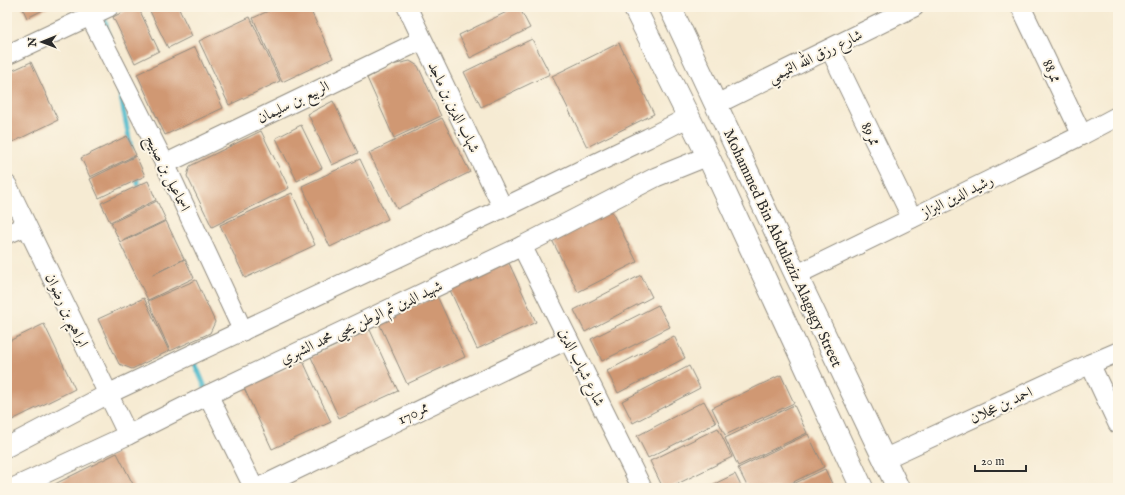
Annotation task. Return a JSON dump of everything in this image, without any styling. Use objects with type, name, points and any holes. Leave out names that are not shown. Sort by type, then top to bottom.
[{"type":"street","points":[[7,55],[109,7]]},
{"type":"street","name":"شهاب الدين بن ماجد","points":[[407,7],[503,208]]},
{"type":"street","name":"Mohammed Bin Abdulaziz Alagagy Street","points":[[634,7],[708,156],[862,488]]},
{"type":"street","name":"Mohammed Bin Abdulaziz Alagagy Street","points":[[670,7],[715,105],[898,488]]},
{"type":"street","name":"شارع رزق الله التميمي","points":[[715,105],[914,7]]},
{"type":"street","name":"ممر88","points":[[1021,7],[1082,135]]},
{"type":"street","name":"اسماعيل بن صبيح","points":[[90,16],[164,164],[243,331]]},
{"type":"street","name":"الربيع بن سليمان","points":[[164,164],[422,40]]},
{"type":"street","name":"ممر89","points":[[830,49],[912,218]]},
{"type":"street","name":"رشيد الدين البزاز","points":[[796,275],[1118,116]]},
{"type":"street","points":[[7,446],[108,394],[503,208],[689,117]]},
{"type":"street","name":"شهيد الدين ثم الوطن يحيى محمد الشهري","points":[[13,488],[128,435],[208,395],[522,246],[656,177],[708,156]]},
{"type":"street","name":"ابراهيم بن رضوان","points":[[7,185],[128,435]]},
{"type":"street","points":[[7,234],[26,226]]},
{"type":"street","name":"شارع شهاب الدين","points":[[522,246],[642,488]]},
{"type":"street","name":"ممر170","points":[[258,488],[568,339]]},
{"type":"street","name":"احمد بن عجلان","points":[[884,459],[1118,352]]},
{"type":"street","points":[[1090,364],[1118,424]]},
{"type":"street","points":[[208,395],[254,488]]},
{"type":"building","points":[[22,7],[49,7],[27,18]]},
{"type":"building","points":[[133,7],[138,7],[159,51],[135,63],[113,17]]},
{"type":"building","points":[[148,7],[178,7],[192,36],[168,48]]},
{"type":"building","points":[[277,7],[309,7],[333,58],[282,82],[253,18]]},
{"type":"building","points":[[519,7],[530,28],[470,58],[459,35]]},
{"type":"building","points":[[250,17],[280,81],[229,105],[199,41]]},
{"type":"building","points":[[532,39],[550,74],[481,107],[464,72]]},
{"type":"building","points":[[619,43],[654,114],[587,147],[552,76]]},
{"type":"building","points":[[195,47],[223,108],[165,135],[137,74]]},
{"type":"building","points":[[410,61],[418,66],[441,116],[394,138],[367,78],[392,65]]},
{"type":"building","points":[[31,62],[58,120],[13,142],[7,129],[7,73]]},
{"type":"building","points":[[333,101],[358,153],[332,165],[308,114]]},
{"type":"building","points":[[442,118],[470,172],[397,209],[369,153]]},
{"type":"building","points":[[301,125],[322,168],[297,181],[276,138]]},
{"type":"building","points":[[261,131],[289,188],[212,227],[187,176],[190,166]]},
{"type":"building","points":[[127,136],[136,155],[90,177],[81,158]]},
{"type":"building","points":[[136,156],[145,176],[99,198],[90,179]]},
{"type":"building","points":[[360,159],[388,219],[330,247],[302,186]]},
{"type":"building","points":[[148,181],[156,200],[110,222],[101,203]]},
{"type":"building","points":[[292,193],[315,245],[245,278],[220,225]]},
{"type":"building","points":[[157,201],[166,220],[120,242],[111,223]]},
{"type":"building","points":[[611,210],[637,262],[578,292],[552,240]]},
{"type":"building","points":[[166,221],[184,259],[152,275],[185,259],[194,278],[148,300],[120,243]]},
{"type":"building","points":[[508,261],[536,322],[477,349],[449,288]]},
{"type":"building","points":[[641,275],[652,297],[585,332],[574,310]]},
{"type":"building","points":[[196,280],[215,322],[210,333],[170,351],[148,301]]},
{"type":"building","points":[[437,296],[465,357],[407,384],[379,323]]},
{"type":"building","points":[[144,298],[169,351],[132,369],[119,364],[98,319]]},
{"type":"building","points":[[658,305],[670,327],[602,361],[591,339]]},
{"type":"building","points":[[44,324],[75,389],[8,422],[7,342]]},
{"type":"building","points":[[370,330],[398,391],[339,418],[311,357]]},
{"type":"building","points":[[674,336],[685,358],[618,393],[607,371]]},
{"type":"building","points":[[303,361],[331,422],[272,449],[244,388]]},
{"type":"building","points":[[689,366],[700,388],[633,423],[622,401]]},
{"type":"building","points":[[781,375],[794,403],[725,435],[712,408]]},
{"type":"building","points":[[704,401],[716,423],[648,458],[637,436]]},
{"type":"building","points":[[794,405],[807,433],[738,466],[725,438]]},
{"type":"building","points":[[718,428],[732,457],[669,488],[663,488],[650,461]]},
{"type":"building","points":[[808,434],[824,467],[781,488],[748,488],[738,468]]},
{"type":"building","points":[[117,453],[135,488],[57,488],[55,484]]},
{"type":"building","points":[[825,469],[834,488],[785,488]]},
{"type":"building","points":[[735,474],[742,488],[706,488]]},
{"type":"waterway","points":[[104,13],[108,35]]},
{"type":"waterway","points":[[120,92],[134,164]]},
{"type":"waterway","points":[[136,174],[140,192]]},
{"type":"waterway","points":[[193,359],[207,392]]}]
